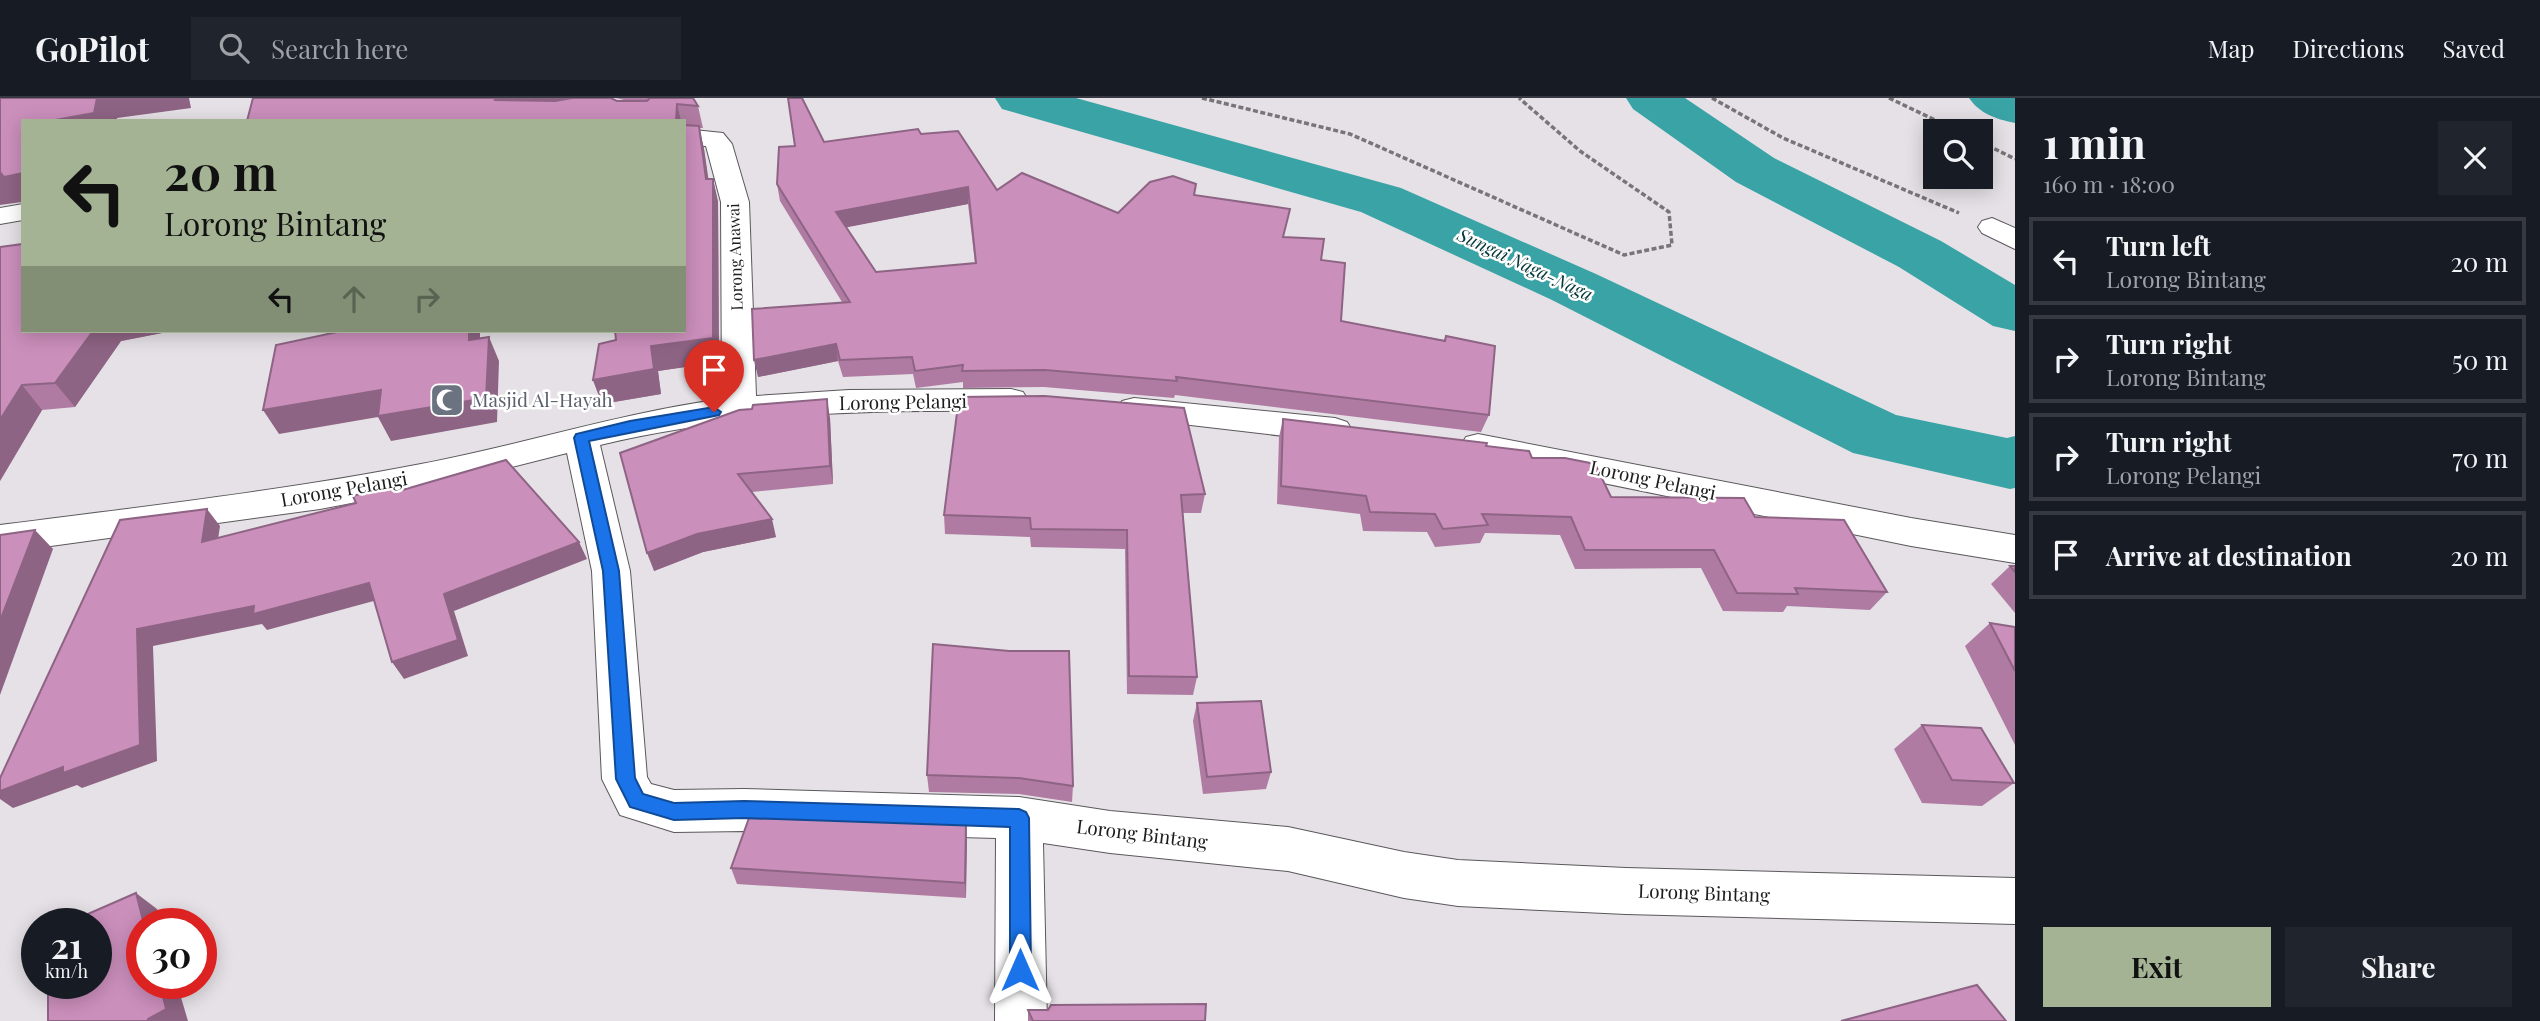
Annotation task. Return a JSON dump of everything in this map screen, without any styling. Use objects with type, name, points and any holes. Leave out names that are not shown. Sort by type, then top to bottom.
[{"type":"street","name":"Lorong Anawai","points":[[686,136],[714,138],[719,144],[735,202],[739,409]]},
{"type":"street","points":[[0,216],[21,212]]},
{"type":"street","name":"Lorong Pelangi","points":[[0,538],[230,509],[424,476],[688,415],[739,409],[908,400],[1044,401]]},
{"type":"street","points":[[1096,405],[1240,418],[1373,435]]},
{"type":"street","name":"Lorong Bintang","points":[[581,438],[611,571],[625,779],[636,801],[674,811],[744,810],[1019,818],[1110,832],[1288,849],[1404,875],[1458,883],[1640,891],[2015,901]]},
{"type":"street","name":"Lorong Pelangi","points":[[1448,444],[1531,455],[1833,517],[2015,549]]},
{"type":"street","points":[[1019,818],[1021,1021]]},
{"type":"path","points":[[1202,98],[1350,134],[1624,255],[1672,245],[1670,212],[1580,152],[1519,98]]},
{"type":"path","points":[[1712,98],[1783,138],[2004,234]]},
{"type":"path","points":[[1889,98],[1933,119]]},
{"type":"path","points":[[1993,148],[2015,159]]},
{"type":"building","points":[[0,98],[97,98],[94,113],[61,119],[21,119],[21,173],[4,177],[0,172]]},
{"type":"building","points":[[253,98],[496,98],[495,100],[555,101],[611,98],[617,101],[647,101],[650,98],[693,98],[698,106],[677,104],[676,119],[248,119]]},
{"type":"building","points":[[788,98],[802,98],[824,142],[918,129],[921,134],[958,131],[997,190],[1022,173],[1118,213],[1150,182],[1173,176],[1196,184],[1194,195],[1290,209],[1283,237],[1324,239],[1321,260],[1345,263],[1341,321],[1445,341],[1446,336],[1495,346],[1489,415],[1176,377],[1177,381],[1045,370],[962,371],[963,365],[915,371],[912,357],[840,360],[836,344],[754,360],[752,309],[850,302],[777,184],[779,147],[795,146]],"holes":[[[968,187],[976,263],[876,272],[836,212]]]},
{"type":"building","points":[[686,125],[699,126],[706,179],[713,179],[713,338],[651,346],[654,369],[593,380],[599,344],[616,340],[615,333],[686,333]]},
{"type":"building","points":[[21,244],[21,333],[92,333],[55,383],[22,385],[0,420],[0,247]]},
{"type":"building","points":[[333,333],[469,333],[469,340],[489,337],[486,398],[378,416],[381,390],[263,410],[276,345]]},
{"type":"building","points":[[1045,396],[1184,408],[1205,494],[1181,495],[1197,677],[1129,676],[1127,530],[1031,529],[1030,518],[944,515],[959,397]]},
{"type":"building","points":[[827,399],[830,466],[738,474],[772,519],[697,534],[647,553],[620,453],[739,410],[752,409],[753,405]]},
{"type":"building","points":[[1283,419],[1487,443],[1486,446],[1529,451],[1532,458],[1565,458],[1595,464],[1611,497],[1744,498],[1755,517],[1844,520],[1887,592],[1795,588],[1798,594],[1737,593],[1714,550],[1585,550],[1571,517],[1482,514],[1488,525],[1443,529],[1435,514],[1370,512],[1366,496],[1281,486]]},
{"type":"building","points":[[506,460],[579,542],[444,594],[458,640],[392,662],[369,583],[253,614],[254,606],[137,629],[140,745],[63,773],[63,767],[0,791],[0,778],[120,520],[207,509],[202,542],[356,503],[353,496],[396,482],[399,491]]},
{"type":"building","points":[[35,530],[0,621],[0,535]]},
{"type":"building","points":[[1990,623],[2015,627],[2015,671]]},
{"type":"building","points":[[933,644],[1009,651],[1069,651],[1073,786],[1019,778],[927,775]]},
{"type":"building","points":[[1261,701],[1271,772],[1207,777],[1197,703]]},
{"type":"building","points":[[1922,725],[1981,728],[2014,783],[1952,780]]},
{"type":"building","points":[[749,818],[966,824],[965,883],[731,868]]},
{"type":"building","points":[[136,893],[140,908],[126,908],[126,999],[164,999],[166,1009],[148,1021],[48,1021],[48,999],[112,999],[112,908],[102,908]]},
{"type":"building","points":[[1977,985],[2006,1021],[1841,1021]]},
{"type":"building","points":[[1206,1004],[1205,1021],[1033,1021],[1028,1010],[1048,1010],[1051,1005]]},
{"type":"waterway","name":"Sungai Naga-Naga","points":[[1020,98],[1381,200],[1574,287],[1878,436],[2010,464],[2015,461]]},
{"type":"waterway","name":"Sungai Naga-Naga","points":[[1651,98],[1755,170],[1920,254],[2015,312]]},
{"type":"waterway","name":"Sungai Naga-Naga","points":[[1994,98],[2015,108]]},
{"type":"place","name":"Masjid Al-Hayah","points":[[447,400]]},
{"type":"route","points":[[714,412],[630,426],[581,438],[611,571],[618,641],[625,779],[636,801],[674,811],[744,810],[1019,818],[1020,970]]}]
